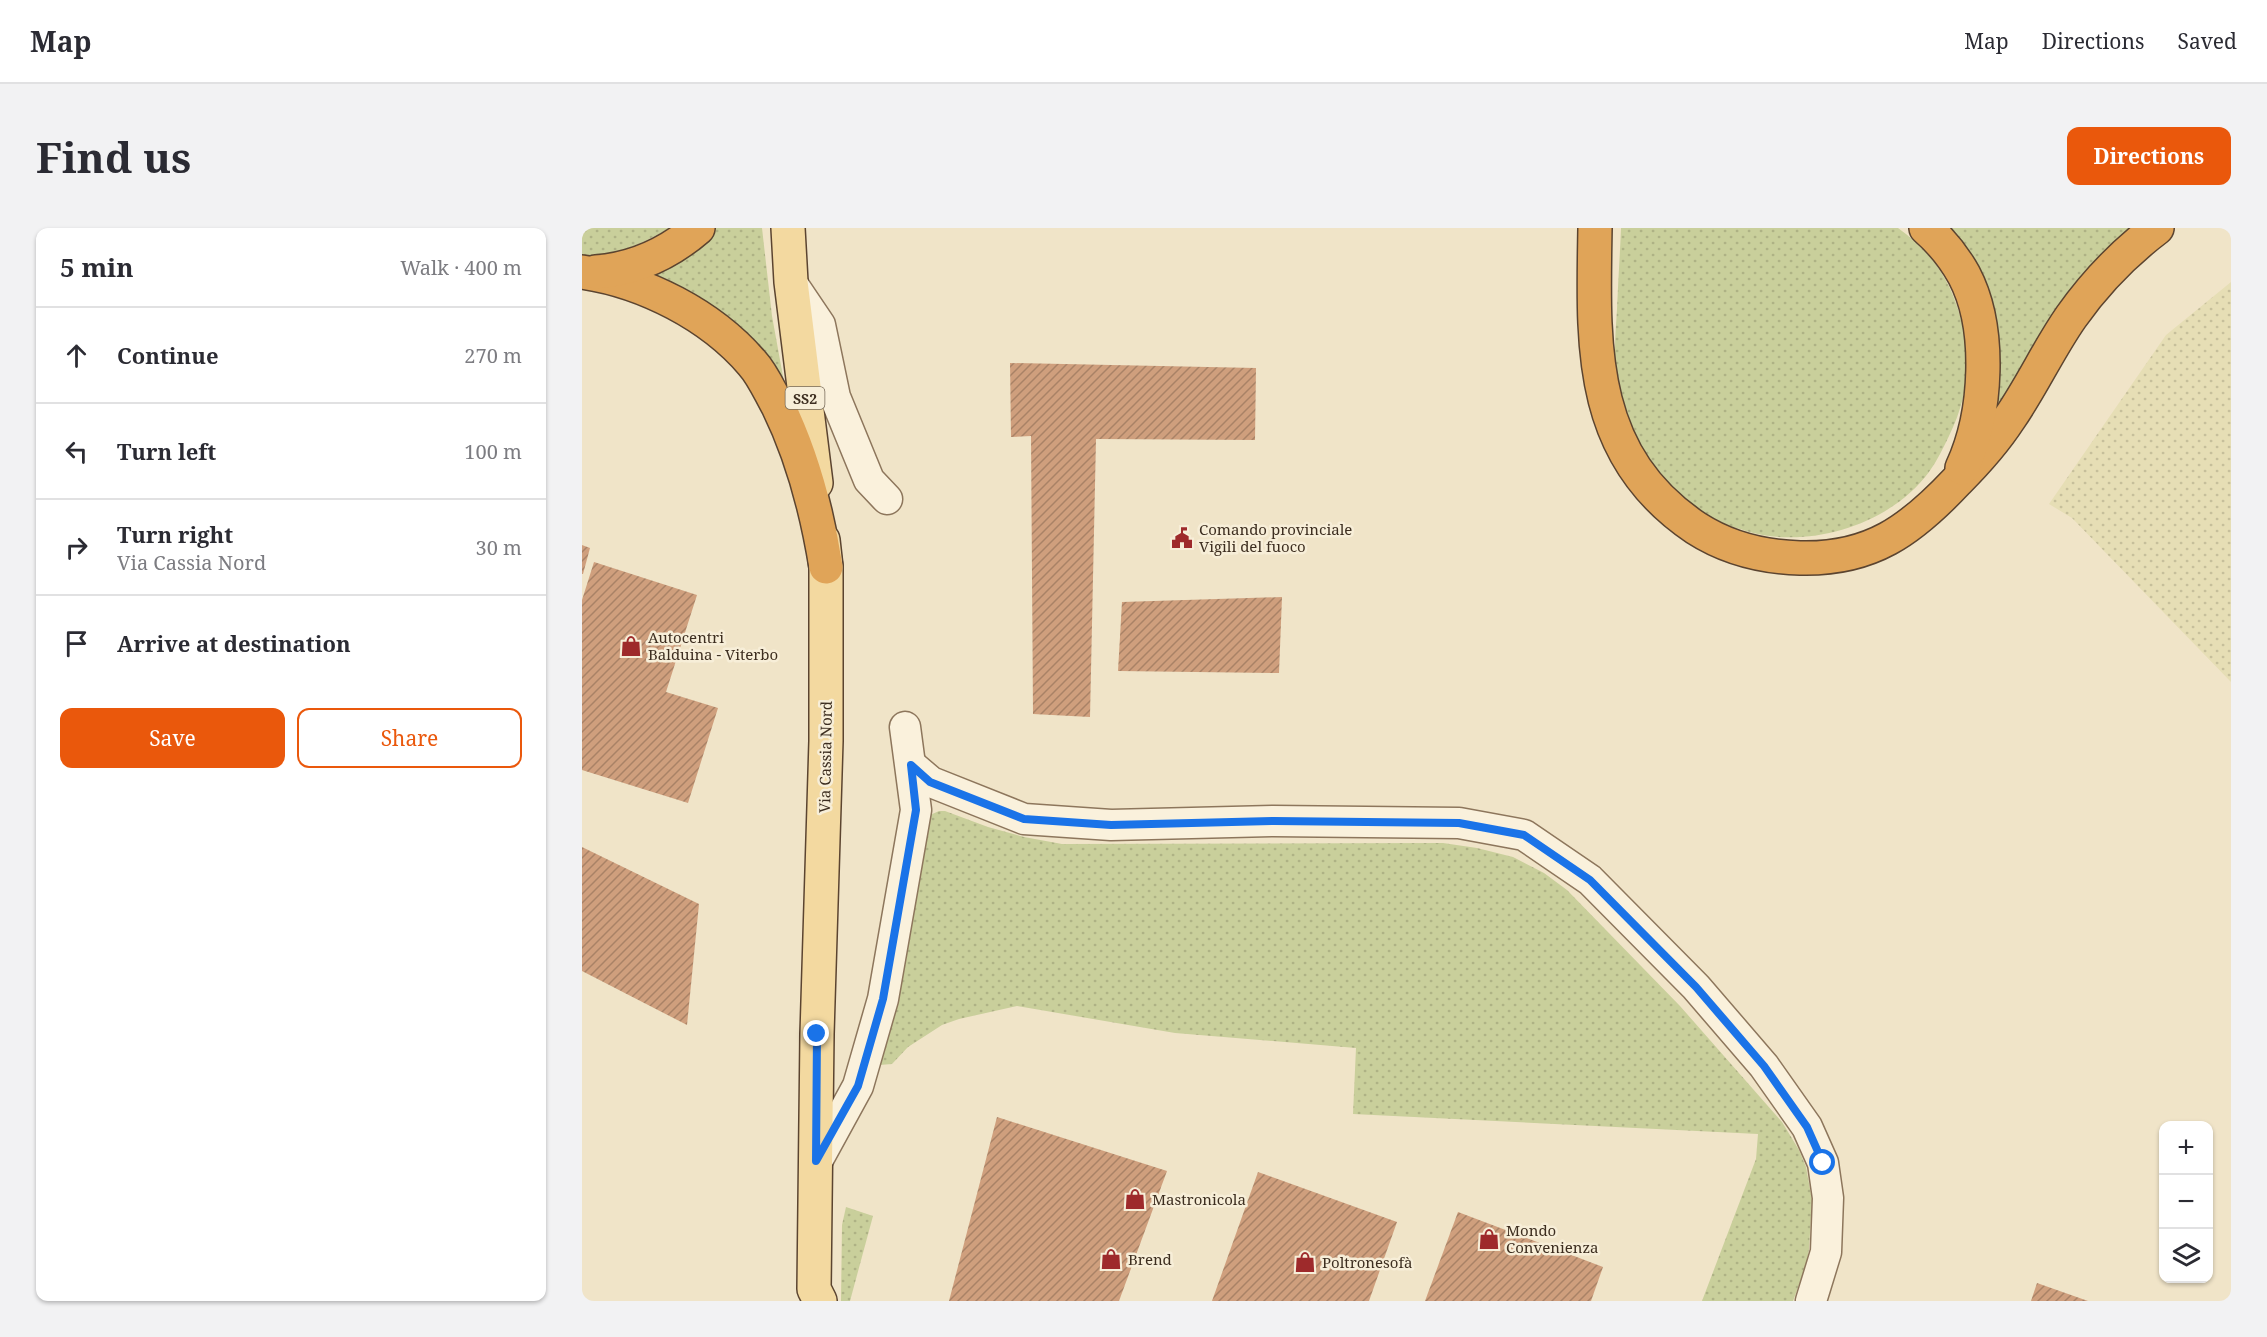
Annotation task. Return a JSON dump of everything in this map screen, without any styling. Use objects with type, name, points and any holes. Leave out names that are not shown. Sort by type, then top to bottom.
[{"type":"highway","points":[[584,272],[607,271],[649,260],[668,250],[698,228]]},
{"type":"highway","points":[[1595,228],[1594,336],[1599,375],[1614,430],[1641,478],[1679,517],[1726,544],[1754,553],[1811,558],[1839,555],[1867,548],[1893,537],[1936,504],[1981,456],[2008,420],[2071,317],[2092,290],[2115,264],[2157,228]]},
{"type":"highway","points":[[1926,228],[1949,253],[1964,276],[1979,321],[1983,374],[1980,411],[1968,455],[1955,483]]},
{"type":"highway","points":[[584,272],[642,289],[692,313],[735,345],[754,364],[788,428],[802,462],[813,496],[826,567]]},
{"type":"main road","name":"Via Cassia Nord","points":[[788,228],[791,282],[826,567],[826,741],[817,1034],[814,1297]]},
{"type":"street","points":[[791,282],[820,325],[835,397],[869,480],[888,499]]},
{"type":"street","points":[[816,1161],[858,1086],[883,999],[916,810],[905,727]]},
{"type":"street","points":[[911,765],[930,782],[1024,819],[1111,825],[1274,821],[1459,823],[1524,835],[1590,880],[1696,987],[1764,1066],[1807,1127],[1823,1163],[1828,1198],[1826,1252],[1810,1301]]},
{"type":"shaded area","points":[[2231,282],[2231,682],[2072,518],[2049,504],[2166,335]]},
{"type":"green space","points":[[582,228],[669,228],[650,239],[615,252],[582,256]]},
{"type":"green space","points":[[715,228],[762,228],[772,316],[788,404],[646,279]]},
{"type":"green space","points":[[1621,228],[1898,228],[1911,238],[1932,259],[1947,283],[1959,311],[1966,341],[1966,383],[1960,410],[1929,472],[1912,491],[1893,506],[1870,519],[1821,535],[1770,536],[1746,531],[1716,521],[1693,506],[1660,475],[1648,457],[1628,417],[1622,396],[1615,349]]},
{"type":"green space","points":[[1948,228],[2132,228],[2060,305],[1990,421],[1998,380],[1999,358],[1994,312]]},
{"type":"green space","points":[[939,811],[1024,837],[1062,844],[1443,843],[1513,857],[1544,873],[1567,890],[1680,1006],[1782,1122],[1799,1150],[1806,1167],[1812,1200],[1806,1266],[1793,1301],[1702,1301],[1756,1159],[1758,1134],[1353,1114],[1356,1048],[1175,1033],[1017,1006],[942,1025],[908,1047],[892,1064],[879,1065],[906,962],[923,828],[928,816]]},
{"type":"green space","points":[[846,1207],[873,1216],[850,1301],[841,1301],[842,1225]]},
{"type":"building","points":[[1010,363],[1256,368],[1255,440],[1096,439],[1090,717],[1033,714],[1031,436],[1011,437]]},
{"type":"building","points":[[582,545],[590,548],[583,574],[582,574]]},
{"type":"building","name":"Autocentri Balduina - Viterbo","points":[[594,562],[697,595],[666,692],[718,708],[688,803],[582,770],[582,600]]},
{"type":"building","points":[[1282,597],[1279,673],[1118,671],[1122,602]]},
{"type":"building","points":[[582,847],[699,904],[687,1025],[582,971]]},
{"type":"building","points":[[997,1117],[1167,1171],[1119,1301],[949,1301]]},
{"type":"building","name":"Poltronesofà","points":[[1258,1172],[1397,1222],[1369,1301],[1212,1301]]},
{"type":"building","name":"Mondo Convenienza","points":[[1458,1212],[1603,1267],[1591,1301],[1425,1301]]},
{"type":"building","points":[[2037,1283],[2088,1301],[2031,1301]]},
{"type":"place","name":"Comando provinciale Vigili del fuoco","points":[[1182,538]]},
{"type":"place","name":"Autocentri Balduina - Viterbo","points":[[631,646]]},
{"type":"place","name":"Mastronicola","points":[[1135,1199]]},
{"type":"place","name":"Mondo Convenienza","points":[[1489,1239]]},
{"type":"place","name":"Brend","points":[[1111,1259]]},
{"type":"place","name":"Poltronesofà","points":[[1305,1262]]},
{"type":"route","points":[[817,1034],[816,1161],[858,1086],[883,999],[916,810],[911,765],[930,782],[1024,819],[1111,825],[1274,821],[1459,823],[1524,835],[1590,880],[1696,987],[1764,1066],[1807,1127],[1823,1163]]}]
